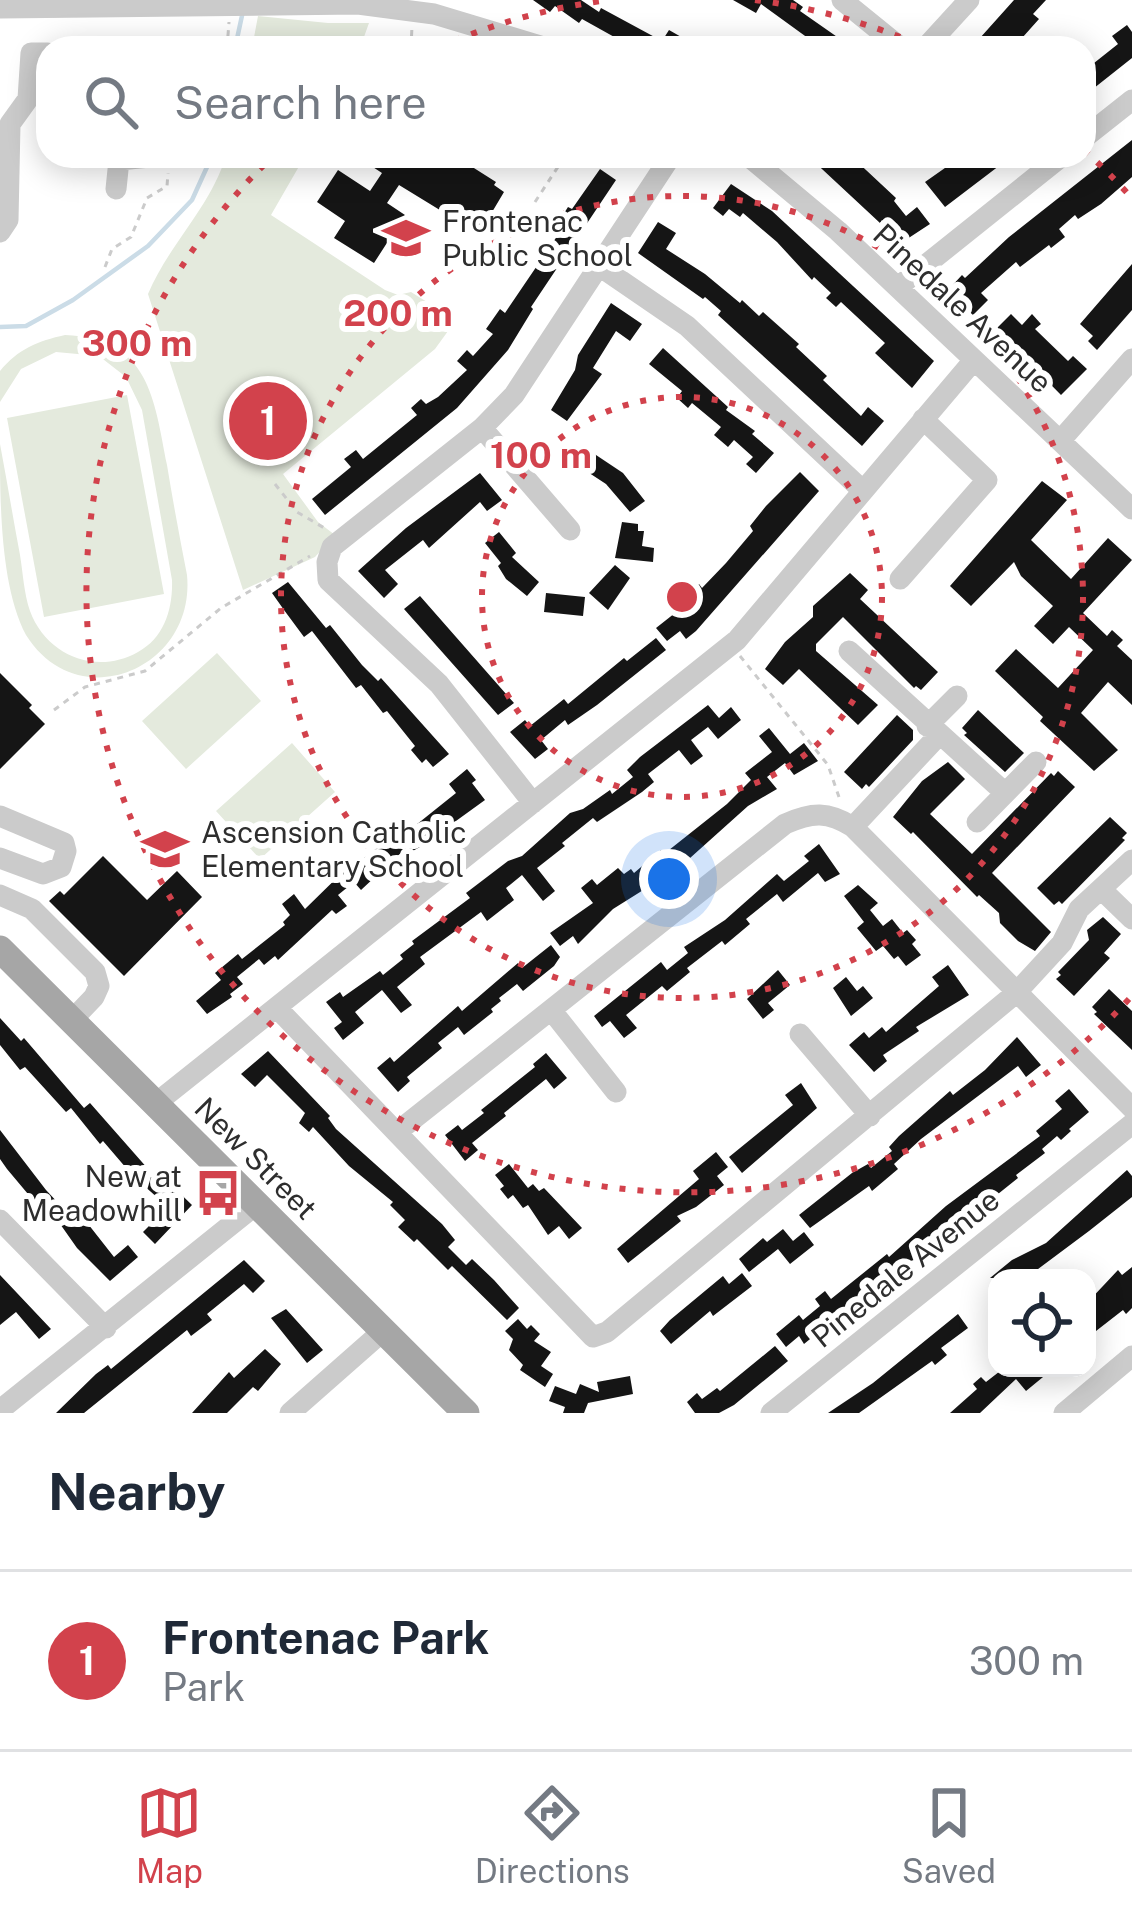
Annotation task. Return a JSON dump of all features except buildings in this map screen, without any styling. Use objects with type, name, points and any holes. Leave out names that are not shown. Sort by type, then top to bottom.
[{"type":"main road","name":"New Street","points":[[0,949],[466,1413]]},
{"type":"street","points":[[842,0],[886,36]]},
{"type":"street","points":[[936,36],[969,0]]},
{"type":"street","points":[[0,8],[182,3],[228,11],[274,3],[379,3],[510,36]]},
{"type":"street","points":[[0,232],[8,220],[5,132],[36,86]]},
{"type":"street","points":[[1096,129],[1132,100]]},
{"type":"street","points":[[116,189],[118,168]]},
{"type":"street","points":[[533,802],[439,684],[328,580],[338,544],[482,428],[514,395],[662,168]]},
{"type":"street","name":"Pinedale Avenue","points":[[763,168],[898,287],[1132,509]]},
{"type":"street","points":[[898,287],[1047,168]]},
{"type":"street","points":[[598,265],[687,326],[860,490]]},
{"type":"street","points":[[1060,441],[1132,359]]},
{"type":"street","points":[[155,1104],[731,645],[974,360]]},
{"type":"street","points":[[900,580],[994,486],[923,418]]},
{"type":"street","points":[[482,428],[570,530]]},
{"type":"street","points":[[849,651],[1004,793]]},
{"type":"street","points":[[847,823],[933,731],[957,697]]},
{"type":"street","points":[[977,822],[1036,762]]},
{"type":"street","points":[[397,1132],[785,824],[805,815],[832,814],[847,823],[1132,1108]]},
{"type":"street","points":[[0,815],[64,843],[66,851],[61,867],[43,874],[0,858]]},
{"type":"street","points":[[277,1008],[593,1336],[608,1332],[1016,993],[1062,943],[1079,909],[1132,860]]},
{"type":"street","points":[[1101,889],[1132,919]]},
{"type":"street","points":[[0,895],[32,909],[95,972],[99,986],[94,998],[72,1020]]},
{"type":"street","points":[[552,1011],[616,1093]]},
{"type":"street","points":[[800,1034],[870,1116]]},
{"type":"street","name":"Pinedale Avenue","points":[[772,1413],[1132,1124]]},
{"type":"street","points":[[0,1409],[256,1204]]},
{"type":"street","points":[[0,1220],[106,1328]]},
{"type":"street","points":[[290,1413],[383,1330]]},
{"type":"street","points":[[1064,1413],[1132,1356]]},
{"type":"path","points":[[227,36],[228,11]]},
{"type":"path","points":[[412,26],[412,36]]},
{"type":"path","points":[[105,267],[112,249],[131,237],[147,198],[166,186],[164,168]]},
{"type":"path","points":[[535,202],[557,168]]},
{"type":"path","points":[[275,484],[338,544]]},
{"type":"path","points":[[54,710],[85,687],[145,671],[221,608],[310,556],[314,544],[338,544]]},
{"type":"path","points":[[731,645],[827,765],[847,823]]},
{"type":"shaded area","points":[[258,16],[369,23],[364,36],[254,36]]},
{"type":"shaded area","points":[[222,168],[298,168],[271,215],[385,290],[398,295],[411,292],[456,320],[435,349],[283,474],[318,522],[335,535],[315,557],[243,590],[148,294]]},
{"type":"shaded area","points":[[65,335],[115,347],[143,376],[157,417],[187,575],[185,608],[173,636],[154,657],[129,671],[102,677],[74,674],[48,660],[26,635],[11,592],[3,542],[0,444],[28,604],[48,639],[74,657],[106,662],[138,652],[160,631],[169,612],[172,580],[142,410],[126,377],[99,356],[56,352],[21,369],[0,402],[0,371],[7,363],[29,347]]},
{"type":"shaded area","points":[[127,395],[164,594],[44,617],[7,418]]},
{"type":"shaded area","points":[[217,653],[261,701],[186,769],[142,721]]},
{"type":"shaded area","points":[[292,743],[335,792],[260,859],[216,811]]},
{"type":"waterway","points":[[238,36],[243,11]]},
{"type":"waterway","points":[[0,327],[26,326],[73,300],[148,246],[192,200],[207,168]]},
{"type":"place","name":"Frontenac Public School","points":[[406,238]]},
{"type":"place","name":"Frontenac Park","points":[[268,421]]},
{"type":"place","name":"Ascension Catholic Elementary School","points":[[165,849]]},
{"type":"place","name":"New at Meadowhill","points":[[218,1193]]}]
